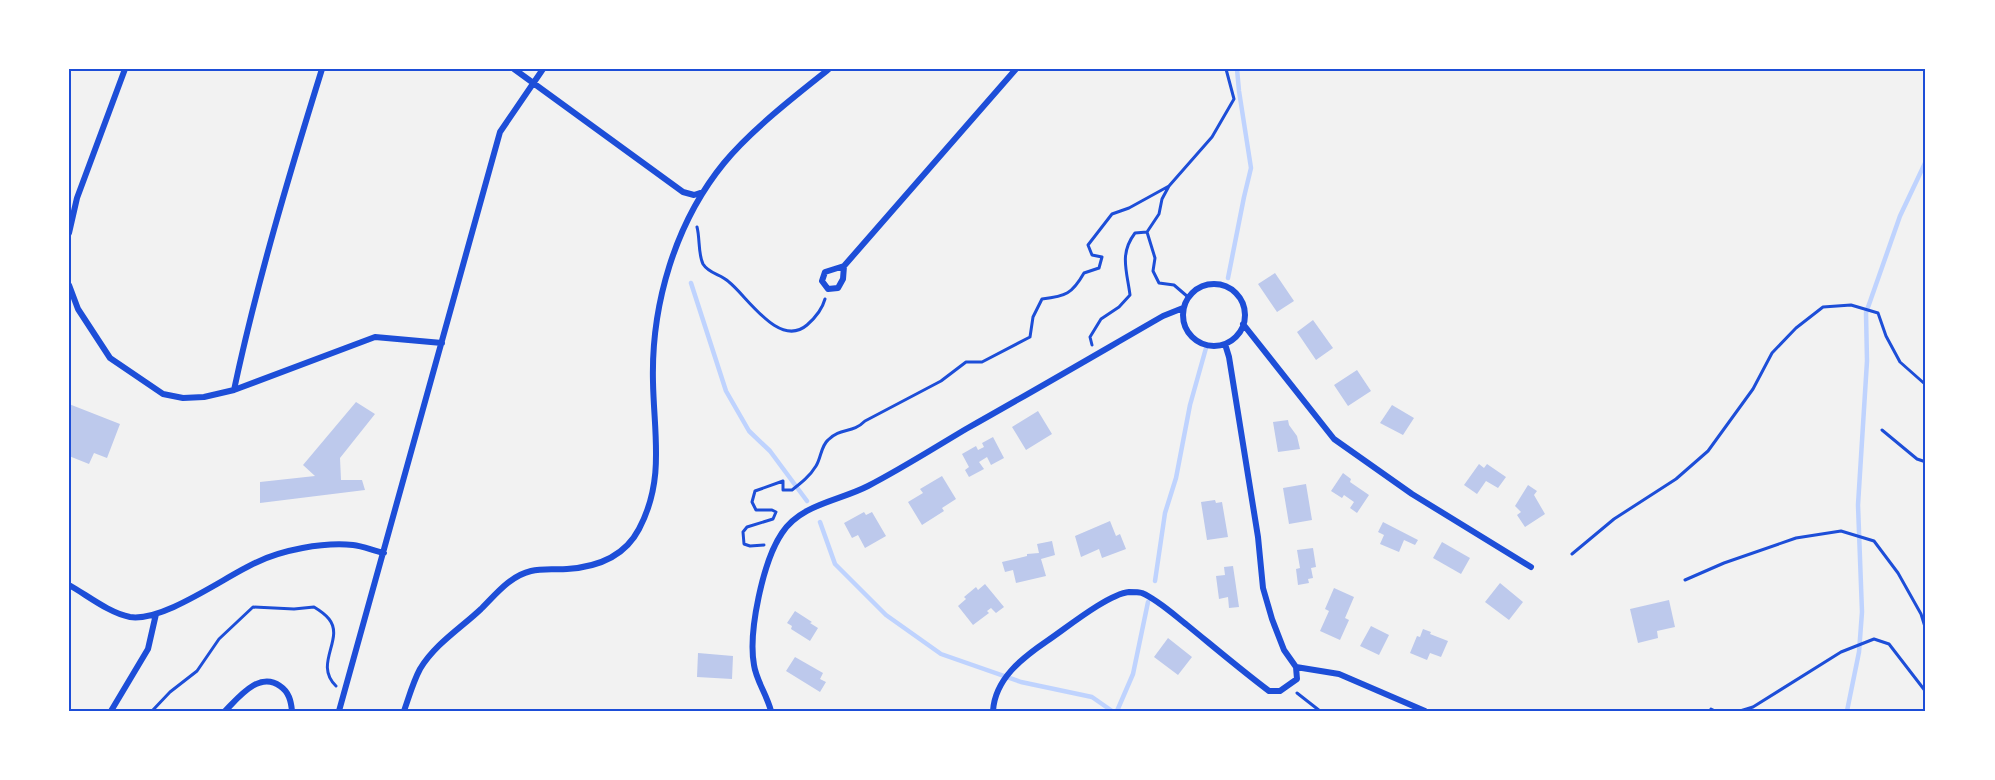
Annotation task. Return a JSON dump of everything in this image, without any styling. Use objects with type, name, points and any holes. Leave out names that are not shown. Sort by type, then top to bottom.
[{"type":"street","points":[[69,233],[77,198],[125,69]]},
{"type":"street","points":[[234,390],[245,337],[275,223],[322,69]]},
{"type":"street","points":[[514,69],[683,192],[694,195],[703,192]]},
{"type":"street","points":[[339,711],[500,132],[543,69]]},
{"type":"street","points":[[404,711],[416,679],[431,653],[507,584],[531,571],[570,569],[593,565],[614,557],[628,545],[639,529],[656,477],[652,371],[657,321],[669,267],[691,214],[703,192],[726,160],[782,108],[829,69]]},
{"type":"street","points":[[844,266],[842,284],[838,288],[828,289],[822,281],[825,272],[844,266],[1016,69]]},
{"type":"street","points":[[69,285],[78,309],[110,358],[163,394],[183,398],[204,397],[234,390],[375,337],[442,343]]},
{"type":"street","points":[[1209,285],[1221,285],[1232,290],[1240,299],[1244,310],[1243,324],[1239,333],[1225,344],[1205,345],[1196,341],[1187,331],[1183,321],[1183,308],[1188,297],[1198,289],[1209,285]]},
{"type":"street","points":[[771,711],[768,697],[754,666],[752,641],[768,562],[782,533],[793,521],[806,511],[866,487],[1163,316],[1183,308]]},
{"type":"street","points":[[1243,324],[1334,439],[1412,494],[1532,567]]},
{"type":"street","points":[[993,711],[993,703],[1009,671],[1040,646],[1087,614],[1114,596],[1127,592],[1141,592],[1269,691],[1280,691],[1297,679],[1296,667],[1284,650],[1263,588],[1252,504],[1225,344]]},
{"type":"street","points":[[69,585],[113,611],[140,617],[156,614],[257,562],[305,547],[353,545],[384,553]]},
{"type":"street","points":[[111,711],[148,648],[156,614]]},
{"type":"street","points":[[1296,667],[1339,674],[1425,711]]},
{"type":"street","points":[[225,711],[244,691],[258,682],[271,681],[287,693],[292,703],[292,711]]},
{"type":"path","points":[[1147,232],[1159,214],[1162,199],[1169,186],[1212,137],[1234,99],[1226,69]]},
{"type":"path","points":[[776,544],[750,546],[744,544],[743,532],[747,527],[773,519],[776,512],[756,510],[752,502],[755,491],[783,481],[783,490],[792,490],[808,478],[817,466],[825,443],[837,432],[858,428],[874,416],[941,381],[966,362],[982,363],[1030,337],[1033,317],[1042,299],[1063,296],[1075,288],[1084,273],[1099,268],[1102,257],[1092,255],[1088,245],[1112,214],[1129,208],[1169,186]]},
{"type":"path","points":[[691,214],[698,229],[702,262],[709,271],[728,280],[765,320],[781,329],[791,331],[803,328],[815,318],[824,304],[828,289]]},
{"type":"path","points":[[1147,232],[1155,258],[1153,271],[1159,283],[1174,285],[1188,297]]},
{"type":"path","points":[[1095,355],[1090,338],[1101,319],[1119,307],[1130,295],[1124,257],[1128,242],[1135,233],[1147,232]]},
{"type":"path","points":[[1572,554],[1614,519],[1676,479],[1708,451],[1752,389],[1772,353],[1796,328],[1823,308],[1851,305],[1878,313],[1886,336],[1900,362],[1926,385]]},
{"type":"path","points":[[1882,430],[1917,459],[1926,462]]},
{"type":"path","points":[[1685,580],[1724,563],[1796,538],[1841,531],[1874,541],[1898,573],[1921,614],[1926,630]]},
{"type":"path","points":[[152,711],[170,692],[197,671],[219,639],[253,607],[294,609],[314,607],[330,620],[334,639],[326,658],[331,681],[344,693]]},
{"type":"path","points":[[1740,711],[1753,707],[1841,652],[1874,639],[1889,644],[1926,692]]},
{"type":"path","points":[[1280,691],[1299,693],[1320,711]]},
{"type":"path","points":[[1711,709],[1715,711]]},
{"type":"building","points":[[1275,273],[1294,301],[1277,312],[1258,284]]},
{"type":"building","points":[[1313,320],[1333,348],[1316,360],[1297,332]]},
{"type":"building","points":[[1357,370],[1371,391],[1348,406],[1334,385]]},
{"type":"building","points":[[356,402],[375,414],[340,458],[341,480],[362,480],[365,490],[260,503],[260,482],[315,476],[303,465]]},
{"type":"building","points":[[69,404],[120,424],[107,458],[94,453],[89,464],[69,456]]},
{"type":"building","points":[[1392,405],[1414,418],[1403,435],[1380,423]]},
{"type":"building","points":[[1038,411],[1052,434],[1026,450],[1012,427]]},
{"type":"building","points":[[1288,420],[1297,436],[1300,449],[1278,452],[1273,422]]},
{"type":"building","points":[[993,437],[1004,458],[991,465],[987,457],[979,462],[984,469],[969,477],[965,470],[969,467],[962,454],[976,446],[978,450],[984,447],[982,443]]},
{"type":"building","points":[[1479,464],[1484,468],[1487,464],[1506,477],[1498,488],[1486,481],[1477,494],[1464,485]]},
{"type":"building","points":[[1343,473],[1351,479],[1350,482],[1369,495],[1357,513],[1350,508],[1354,502],[1344,495],[1342,498],[1331,491]]},
{"type":"building","points":[[942,476],[956,499],[942,508],[944,511],[922,525],[908,502],[923,493],[920,489]]},
{"type":"building","points":[[1306,484],[1312,520],[1289,524],[1283,488]]},
{"type":"building","points":[[1528,485],[1537,491],[1534,495],[1545,514],[1525,527],[1517,515],[1521,512],[1515,506]]},
{"type":"building","points":[[1215,500],[1216,503],[1222,502],[1228,537],[1207,540],[1201,502]]},
{"type":"building","points":[[864,512],[866,515],[872,512],[886,536],[865,548],[858,535],[852,538],[844,523]]},
{"type":"building","points":[[1110,521],[1116,536],[1120,534],[1126,549],[1102,558],[1099,549],[1081,557],[1075,536]]},
{"type":"building","points":[[1383,522],[1418,540],[1415,545],[1404,540],[1399,552],[1380,544],[1384,535],[1378,532]]},
{"type":"building","points":[[1052,541],[1055,555],[1041,559],[1046,576],[1016,583],[1013,570],[1005,572],[1002,562],[1027,556],[1027,554],[1039,553],[1037,544]]},
{"type":"building","points":[[1442,542],[1470,558],[1461,574],[1433,558]]},
{"type":"building","points":[[1313,548],[1316,567],[1311,568],[1313,578],[1308,579],[1309,583],[1298,585],[1296,569],[1300,568],[1297,550]]},
{"type":"building","points":[[1233,566],[1239,607],[1229,608],[1228,597],[1219,599],[1216,576],[1225,575],[1224,567]]},
{"type":"building","points":[[1500,583],[1523,602],[1509,620],[1485,602]]},
{"type":"building","points":[[985,584],[1004,607],[996,613],[991,608],[987,611],[989,613],[973,625],[958,606],[966,599],[964,597],[976,587],[978,590]]},
{"type":"building","points":[[1334,588],[1354,597],[1345,618],[1349,620],[1340,640],[1320,631],[1329,611],[1325,609]]},
{"type":"building","points":[[1669,600],[1675,627],[1657,631],[1658,638],[1638,643],[1630,609]]},
{"type":"building","points":[[795,611],[818,628],[810,641],[791,629],[792,626],[787,623]]},
{"type":"building","points":[[1371,626],[1389,635],[1379,655],[1360,646]]},
{"type":"building","points":[[1423,629],[1448,641],[1441,657],[1430,653],[1427,660],[1410,653],[1417,636],[1420,637]]},
{"type":"building","points":[[1168,638],[1192,657],[1178,675],[1154,657]]},
{"type":"building","points":[[698,653],[733,656],[732,679],[697,677]]},
{"type":"building","points":[[795,657],[823,673],[820,679],[826,682],[820,692],[786,671]]},
{"type":"waterway","points":[[1228,278],[1251,168],[1237,69]]},
{"type":"waterway","points":[[1847,711],[1859,652],[1862,612],[1858,505],[1867,361],[1866,313],[1900,216],[1926,161]]},
{"type":"waterway","points":[[691,283],[726,391],[749,431],[770,451],[807,501]]},
{"type":"waterway","points":[[1155,581],[1165,513],[1176,478],[1190,405],[1206,348]]},
{"type":"waterway","points":[[820,522],[835,564],[886,615],[941,654],[1021,682],[1092,697],[1112,711]]},
{"type":"waterway","points":[[1117,711],[1133,674],[1148,602]]}]
